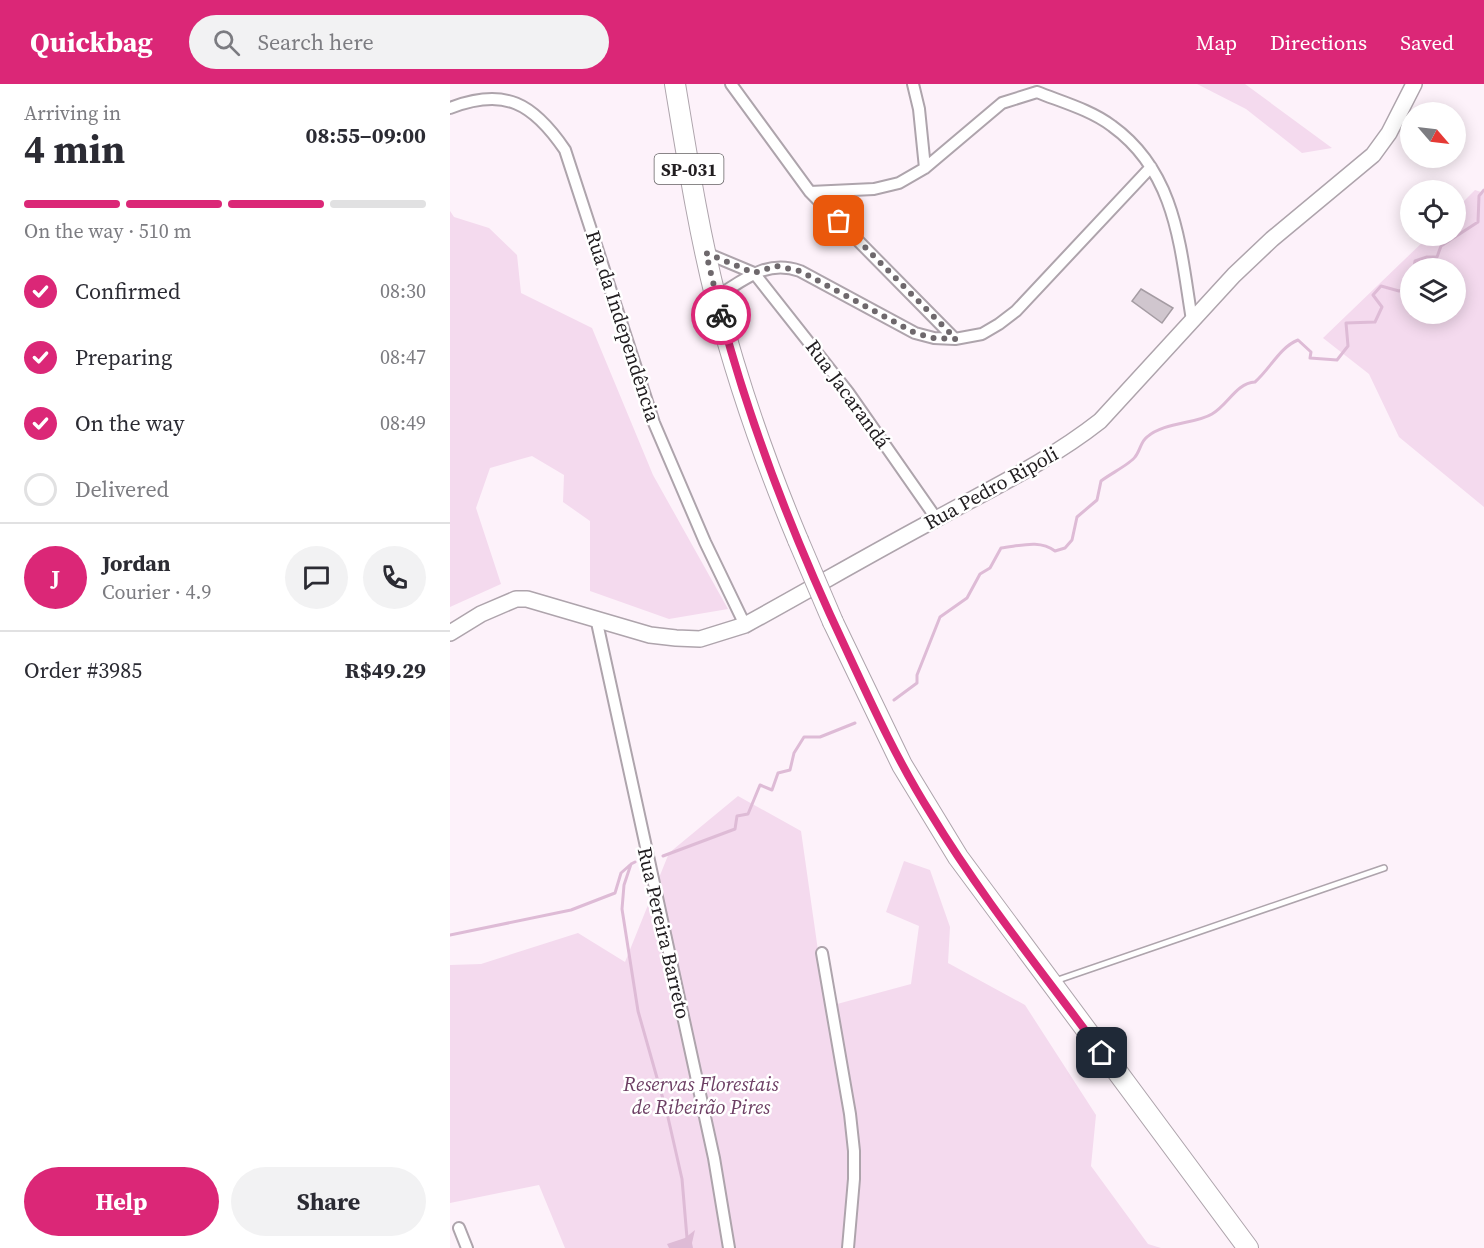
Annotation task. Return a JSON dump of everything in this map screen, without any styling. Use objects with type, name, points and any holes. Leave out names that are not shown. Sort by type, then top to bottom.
[{"type":"highway","name":"SP-031","points":[[675,84],[716,297],[755,428],[798,540],[873,707],[930,813],[986,897],[1248,1248]]},
{"type":"street","points":[[731,84],[810,192],[956,339]]},
{"type":"street","points":[[913,84],[919,109],[925,168]]},
{"type":"street","name":"Rua Pedro Ripoli","points":[[450,633],[481,614],[516,599],[527,599],[650,635],[700,639],[745,625],[936,518],[999,488],[1077,439],[1124,397],[1233,275],[1272,239],[1373,155],[1389,133],[1414,84]]},
{"type":"street","points":[[810,192],[888,187],[925,168],[1002,103],[1036,88],[1111,125],[1151,167],[1173,209],[1192,320]]},
{"type":"street","name":"Rua da Independência","points":[[450,108],[471,100],[493,98],[523,107],[547,123],[565,150],[654,423],[705,542],[745,625]]},
{"type":"street","points":[[716,297],[754,273],[776,266],[793,268],[915,333],[934,338],[956,339],[982,334],[1016,311],[1151,167]]},
{"type":"street","points":[[706,253],[754,273]]},
{"type":"street","name":"Rua Jacarandá","points":[[754,273],[830,367],[936,518]]},
{"type":"street","name":"Rua Pereira Barreto","points":[[596,618],[712,1147],[729,1248]]},
{"type":"street","points":[[822,953],[850,1114],[854,1151],[855,1179],[848,1248]]},
{"type":"street","points":[[459,1228],[467,1248]]},
{"type":"lane","points":[[1050,983],[1384,868]]},
{"type":"green space","points":[[1197,84],[1245,84],[1332,148],[1302,153],[1246,109]]},
{"type":"green space","points":[[1475,190],[1484,193],[1484,507],[1399,437],[1369,374],[1323,338],[1400,264],[1400,324],[1466,324],[1466,258],[1406,258],[1419,246],[1466,246],[1466,199]]},
{"type":"green space","points":[[450,211],[454,217],[489,228],[517,255],[521,293],[592,328],[653,475],[728,609],[669,619],[590,591],[590,521],[563,502],[564,475],[532,456],[490,468],[476,508],[501,584],[450,607]]},
{"type":"green space","name":"Reservas Florestais de Ribeirão Pires","points":[[738,796],[801,831],[826,1007],[911,984],[919,926],[886,912],[904,861],[930,870],[950,927],[948,963],[1025,1005],[1096,1115],[1091,1166],[1148,1244],[1161,1248],[565,1248],[539,1185],[450,1203],[450,965],[481,964],[578,933],[625,962],[669,853]]},
{"type":"shaded area","points":[[695,1230],[693,1248],[669,1248],[667,1244],[685,1238]]},
{"type":"building","points":[[1141,289],[1173,308],[1162,323],[1132,301]]},
{"type":"waterway","points":[[1424,258],[1437,257],[1441,246],[1478,222],[1479,196],[1484,190]]},
{"type":"waterway","points":[[894,700],[917,683],[917,675],[940,617],[967,598],[980,574],[990,568],[1001,548],[1029,544],[1042,545],[1055,551],[1065,548],[1072,540],[1077,517],[1097,500],[1101,481],[1132,460],[1147,437],[1162,428],[1212,414],[1237,390],[1248,383],[1255,382],[1280,353],[1298,340],[1311,352],[1310,358],[1337,360],[1348,346],[1346,323],[1375,322],[1382,307],[1373,295],[1381,286],[1400,291]]},
{"type":"waterway","points":[[663,856],[735,829],[737,816],[748,814],[760,785],[772,790],[778,773],[790,770],[794,753],[804,737],[820,737],[855,723]]},
{"type":"waterway","points":[[635,862],[631,864],[624,885],[622,909],[638,1011],[667,1113],[682,1179],[687,1238]]},
{"type":"waterway","points":[[450,935],[571,910],[615,893],[621,873],[630,865]]},
{"type":"way so far","points":[[721,315],[706,253],[754,273],[776,266],[786,266],[800,271],[915,333],[934,338],[956,339],[839,221]]},
{"type":"route","points":[[721,315],[737,374],[772,479],[833,622],[902,765],[958,857],[1102,1053]]}]
